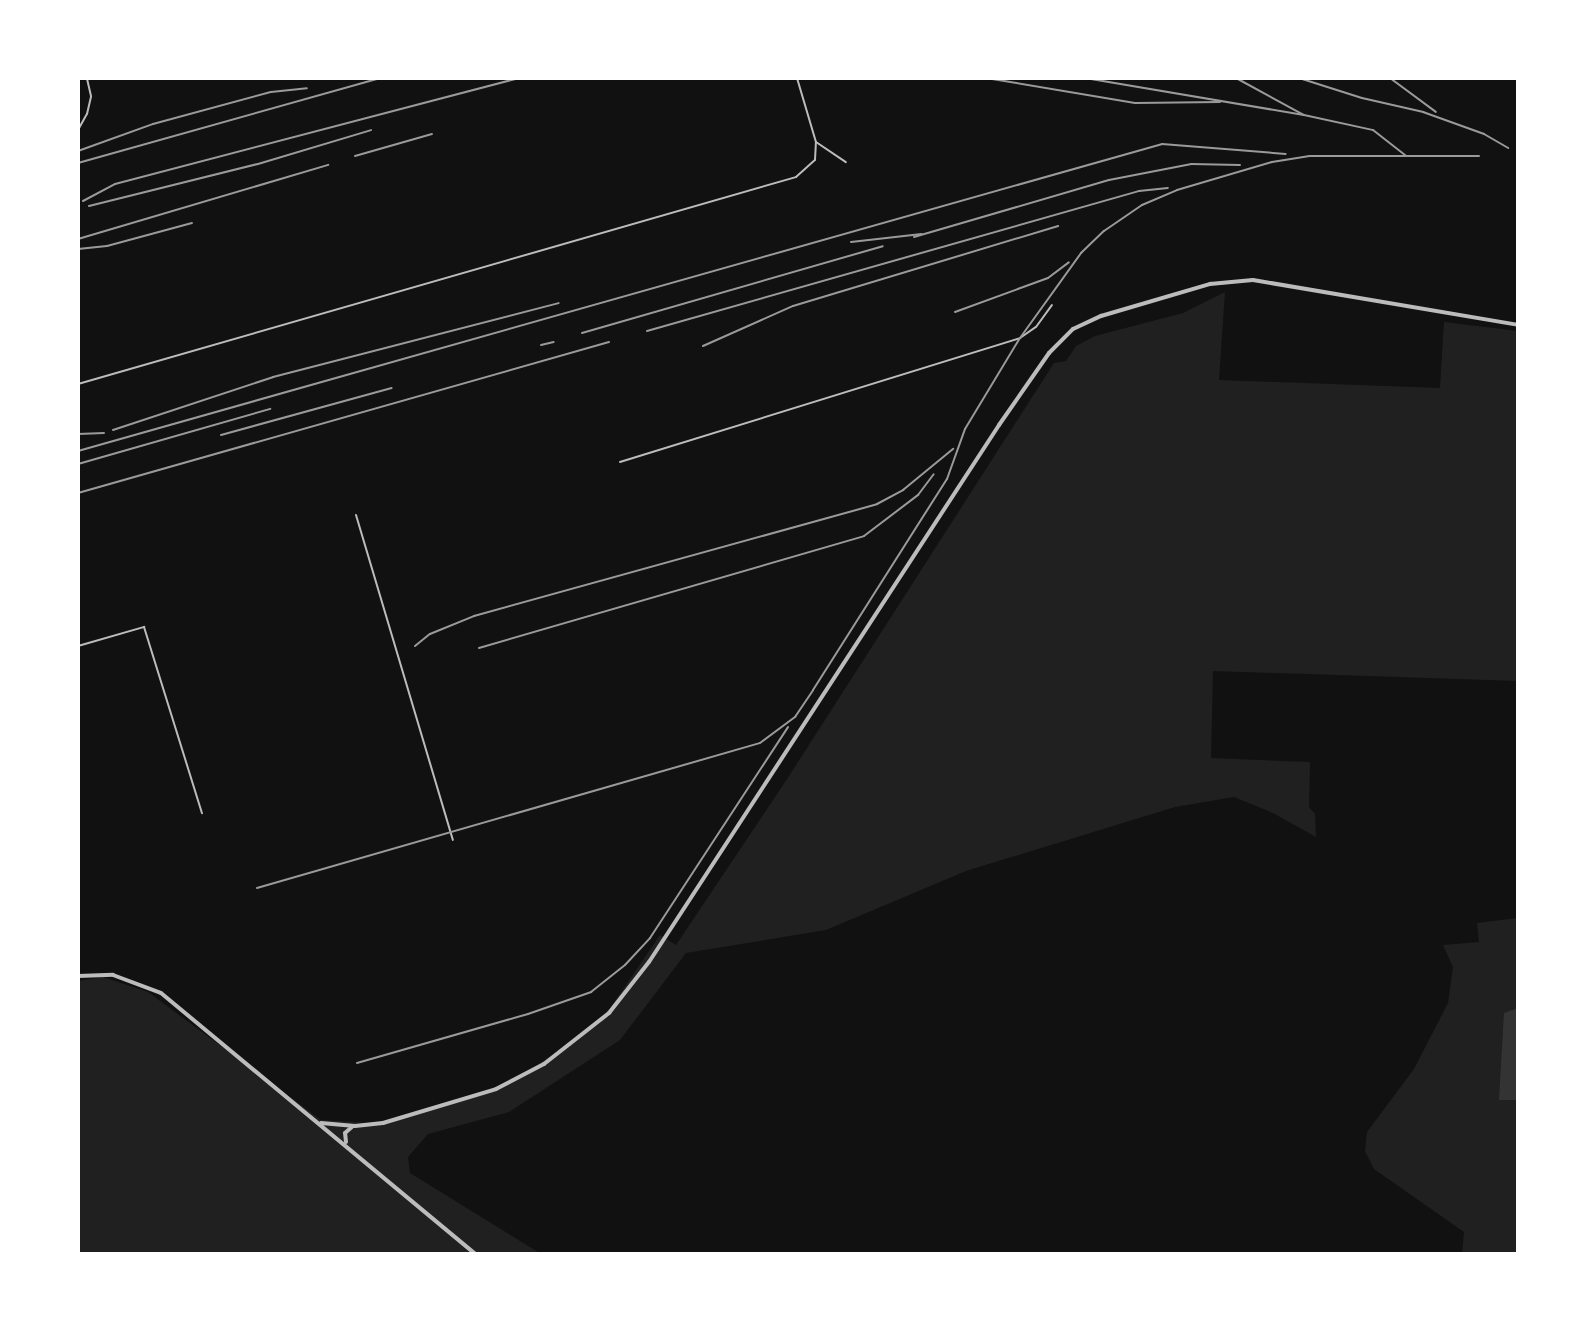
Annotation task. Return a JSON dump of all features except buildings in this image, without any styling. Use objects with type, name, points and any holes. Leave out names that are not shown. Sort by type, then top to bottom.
[{"type":"street","points":[[321,1123],[355,1126],[401,1119],[496,1089],[544,1064],[609,1013],[649,962],[999,425],[1049,353],[1073,329],[1101,316],[1210,284],[1253,280],[1518,325]]},
{"type":"street","points":[[78,976],[113,975],[161,993],[475,1254]]},
{"type":"street","points":[[347,1146],[345,1133],[355,1126]]},
{"type":"lane","points":[[78,130],[89,105],[87,78]]},
{"type":"lane","points":[[78,384],[796,177],[815,160],[816,142],[797,78]]},
{"type":"lane","points":[[816,142],[846,162]]},
{"type":"lane","points":[[620,462],[1020,338],[1036,327],[1052,305]]},
{"type":"lane","points":[[356,515],[453,840]]},
{"type":"lane","points":[[78,646],[144,627],[202,813]]},
{"type":"shaded area","points":[[1225,292],[1219,380],[1440,388],[1444,322],[1518,331],[1518,681],[1213,671],[1211,758],[1310,762],[1309,807],[1315,814],[1316,837],[1273,813],[1234,797],[1175,807],[966,871],[826,930],[686,953],[620,1040],[509,1112],[428,1134],[408,1157],[410,1173],[541,1254],[78,1254],[78,981],[103,977],[148,992],[321,1120],[387,1124],[507,1085],[600,1023],[660,935],[676,945],[789,776],[1054,363],[1066,361],[1076,346],[1095,336],[1183,313]]},
{"type":"shaded area","points":[[1518,918],[1518,1254],[1462,1254],[1464,1232],[1374,1169],[1365,1151],[1367,1132],[1414,1069],[1448,1003],[1453,967],[1443,945],[1479,942],[1477,923]]},
{"type":"shaded area","points":[[1518,1008],[1518,1100],[1499,1100],[1504,1013]]},
{"type":"railway","points":[[78,163],[381,78]]},
{"type":"railway","points":[[83,201],[115,184],[520,78]]},
{"type":"railway","points":[[986,78],[1135,103],[1220,102]]},
{"type":"railway","points":[[1085,78],[1304,115]]},
{"type":"railway","points":[[1236,78],[1304,115],[1373,130],[1405,155]]},
{"type":"railway","points":[[1299,78],[1362,98],[1423,112],[1484,134],[1508,148]]},
{"type":"railway","points":[[1390,78],[1436,112]]},
{"type":"railway","points":[[78,151],[153,124],[271,92],[307,88]]},
{"type":"railway","points":[[89,206],[258,164],[371,130]]},
{"type":"railway","points":[[355,156],[432,134]]},
{"type":"railway","points":[[78,451],[1162,144],[1286,154]]},
{"type":"railway","points":[[257,888],[760,743],[795,717],[947,479],[965,429],[1020,338],[1081,253],[1104,231],[1142,205],[1177,190],[1272,162],[1310,156],[1479,156]]},
{"type":"railway","points":[[914,237],[1109,180],[1191,164],[1240,165]]},
{"type":"railway","points":[[78,239],[328,165]]},
{"type":"railway","points":[[647,331],[1139,191],[1168,188]]},
{"type":"railway","points":[[78,249],[107,246],[192,223]]},
{"type":"railway","points":[[703,346],[793,306],[1058,226]]},
{"type":"railway","points":[[851,242],[922,234]]},
{"type":"railway","points":[[582,333],[883,246]]},
{"type":"railway","points":[[955,312],[1048,278],[1069,262]]},
{"type":"railway","points":[[113,430],[273,377],[559,303]]},
{"type":"railway","points":[[541,345],[554,342]]},
{"type":"railway","points":[[78,493],[609,342]]},
{"type":"railway","points":[[221,435],[392,388]]},
{"type":"railway","points":[[78,464],[270,409]]},
{"type":"railway","points":[[78,434],[104,433]]},
{"type":"railway","points":[[415,646],[430,634],[474,616],[877,504],[903,490],[953,449]]},
{"type":"railway","points":[[479,648],[864,536],[918,495],[934,474]]},
{"type":"railway","points":[[357,1063],[528,1014],[591,992],[625,965],[650,938],[788,727]]}]
